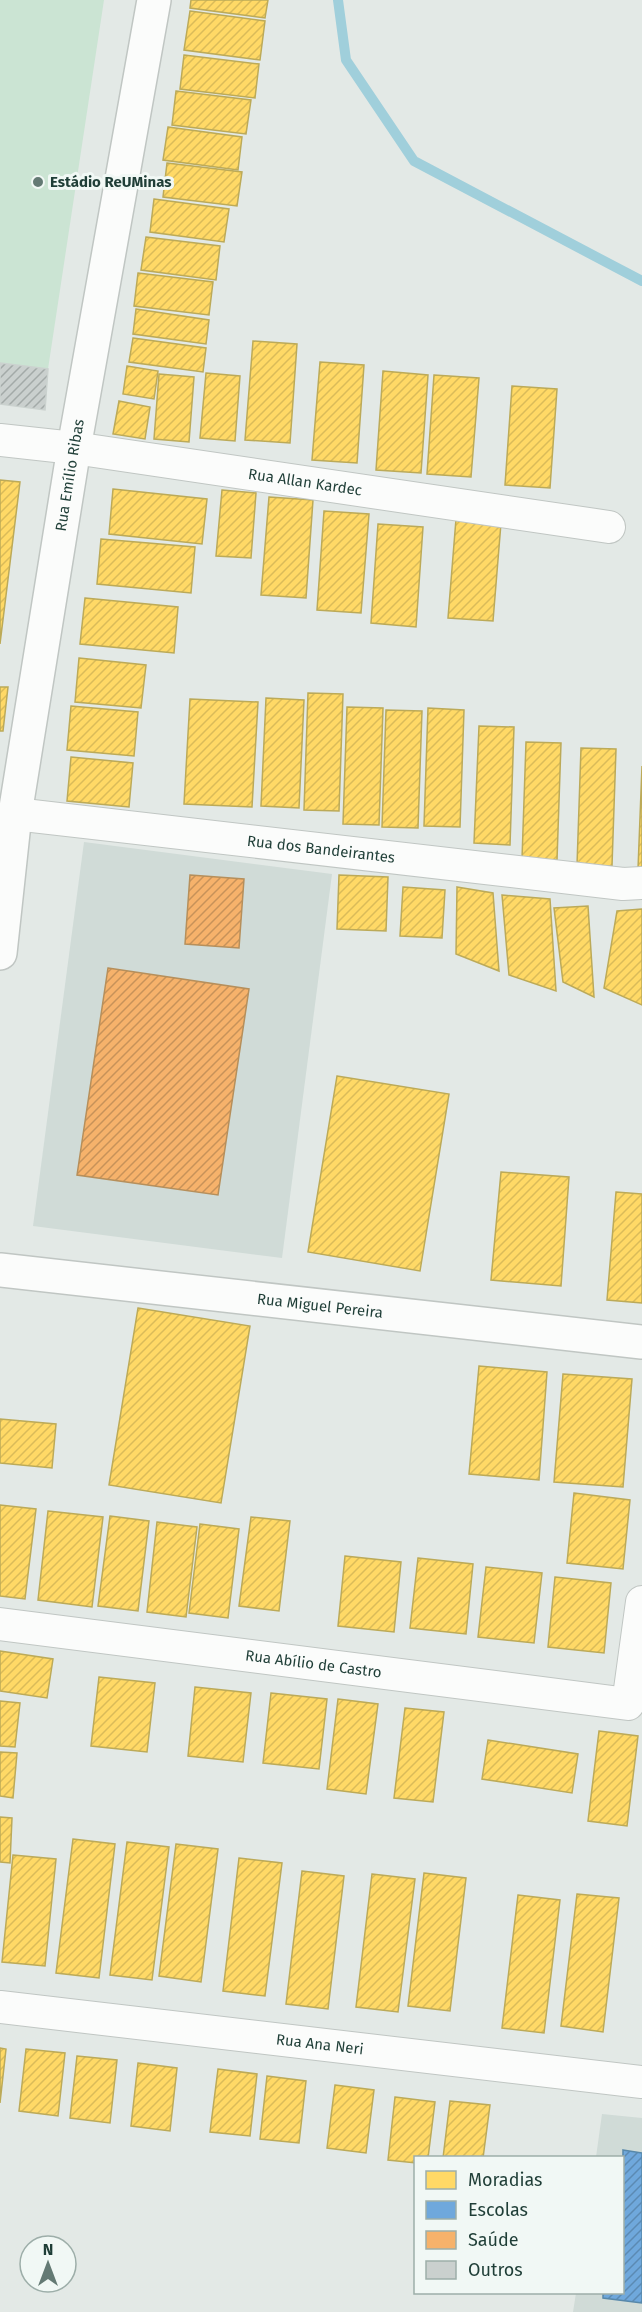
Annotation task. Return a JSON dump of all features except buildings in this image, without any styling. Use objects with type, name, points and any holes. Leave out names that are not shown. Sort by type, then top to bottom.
[{"type":"street","name":"Rua Emílio Ribas","points":[[0,953],[7,813],[154,0]]},
{"type":"street","name":"Rua Allan Kardec","points":[[0,440],[74,448],[609,527]]},
{"type":"street","name":"Rua dos Bandeirantes","points":[[7,813],[622,884],[642,883]]},
{"type":"street","name":"Rua Miguel Pereira","points":[[0,1270],[642,1342]]},
{"type":"street","name":"Rua Abílio de Castro","points":[[0,1624],[628,1704],[642,1602]]},
{"type":"street","name":"Rua Ana Neri","points":[[0,2007],[642,2082]]},
{"type":"shaded area","points":[[84,842],[332,874],[282,1258],[33,1226]]},
{"type":"shaded area","points":[[602,2114],[642,2118],[642,2312],[573,2312],[576,2294],[624,2294],[624,2156],[596,2156]]},
{"type":"green space","name":"Estádio ReUMinas","points":[[0,0],[104,0],[48,369],[45,410],[0,404]]},
{"type":"waterway","points":[[338,0],[346,60],[414,161],[642,281]]},
{"type":"place","name":"Estádio ReUMinas","points":[[38,182]]}]
